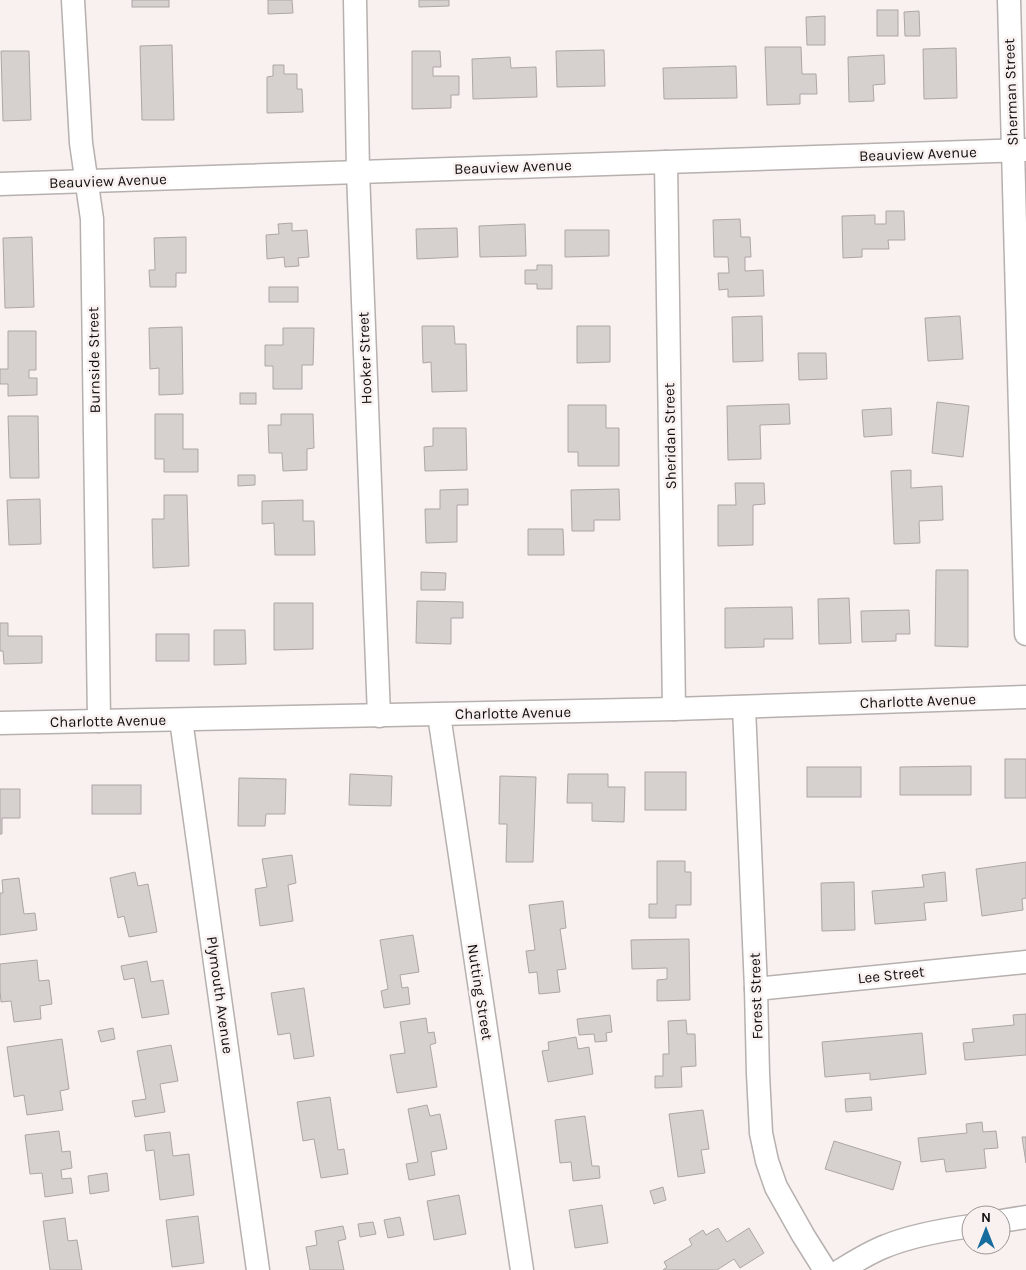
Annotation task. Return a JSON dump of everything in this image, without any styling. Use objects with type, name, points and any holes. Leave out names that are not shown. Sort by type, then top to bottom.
[{"type":"street","name":"Burnside Street","points":[[73,0],[81,143],[92,219],[99,721]]},
{"type":"street","name":"Hooker Street","points":[[355,0],[358,172],[379,716]]},
{"type":"street","name":"Sherman Street","points":[[1009,0],[1019,150],[1026,634]]},
{"type":"street","name":"Beauview Avenue","points":[[0,184],[1019,150]]},
{"type":"street","name":"Sheridan Street","points":[[666,162],[674,709]]},
{"type":"street","name":"Charlotte Avenue","points":[[0,723],[439,715],[1026,698]]},
{"type":"street","name":"Forest Street","points":[[744,707],[760,1134],[776,1188],[825,1270]]},
{"type":"street","name":"Nutting Street","points":[[439,715],[522,1270]]},
{"type":"street","name":"Plymouth Avenue","points":[[181,720],[258,1270]]},
{"type":"street","name":"Lee Street","points":[[756,989],[1026,962]]},
{"type":"street","points":[[1011,1219],[1026,1217]]},
{"type":"street","points":[[841,1270],[887,1245],[940,1230],[961,1227]]},
{"type":"building","points":[[132,0],[169,0],[169,7],[132,7]]},
{"type":"building","points":[[268,0],[292,0],[293,13],[268,14]]},
{"type":"building","points":[[419,0],[449,0],[449,6],[419,7]]},
{"type":"building","points":[[877,10],[898,10],[898,36],[877,36]]},
{"type":"building","points":[[919,11],[920,36],[905,36],[904,12]]},
{"type":"building","points":[[825,16],[825,45],[807,45],[806,17]]},
{"type":"building","points":[[172,45],[174,120],[142,120],[140,46]]},
{"type":"building","points":[[765,47],[801,47],[802,74],[816,74],[817,94],[800,94],[800,104],[767,105]]},
{"type":"building","points":[[956,48],[957,98],[924,99],[923,49]]},
{"type":"building","points":[[604,50],[605,86],[557,87],[556,51]]},
{"type":"building","points":[[1,51],[29,51],[31,120],[3,121]]},
{"type":"building","points":[[412,51],[440,51],[441,67],[433,67],[433,76],[459,76],[459,95],[451,95],[451,108],[412,109]]},
{"type":"building","points":[[884,55],[885,84],[873,85],[874,101],[849,102],[848,57]]},
{"type":"building","points":[[510,57],[511,68],[536,67],[537,97],[473,99],[472,59]]},
{"type":"building","points":[[273,65],[284,65],[284,74],[297,74],[297,89],[302,89],[303,112],[267,113],[267,77],[273,76]]},
{"type":"building","points":[[736,66],[737,98],[664,99],[663,68]]},
{"type":"building","points":[[886,211],[904,211],[905,240],[888,240],[889,249],[862,249],[862,257],[843,258],[842,216],[875,215],[875,224],[886,224]]},
{"type":"building","points":[[740,219],[741,237],[750,237],[751,257],[745,257],[745,271],[763,270],[764,296],[728,297],[728,289],[719,290],[718,273],[729,273],[728,257],[714,257],[713,220]]},
{"type":"building","points":[[292,223],[292,231],[307,230],[309,257],[298,258],[299,266],[285,267],[284,257],[267,259],[266,235],[279,234],[278,224]]},
{"type":"building","points":[[525,224],[526,256],[480,257],[479,226]]},
{"type":"building","points":[[457,228],[458,257],[417,259],[416,229]]},
{"type":"building","points":[[565,230],[609,230],[609,256],[565,257]]},
{"type":"building","points":[[32,237],[34,307],[5,308],[3,238]]},
{"type":"building","points":[[186,237],[186,273],[176,273],[176,287],[150,287],[149,270],[155,270],[154,238]]},
{"type":"building","points":[[537,265],[552,265],[552,289],[537,289],[537,284],[525,284],[525,270],[537,270]]},
{"type":"building","points":[[269,287],[298,287],[298,302],[269,302]]},
{"type":"building","points":[[762,316],[763,361],[733,362],[732,317]]},
{"type":"building","points":[[960,316],[963,359],[928,361],[925,318]]},
{"type":"building","points":[[422,326],[454,326],[455,344],[466,344],[467,391],[432,392],[431,362],[423,363]]},
{"type":"building","points":[[577,326],[610,326],[610,362],[577,363]]},
{"type":"building","points":[[182,327],[183,394],[159,395],[159,368],[150,369],[149,328]]},
{"type":"building","points":[[283,328],[314,328],[313,365],[302,365],[302,389],[273,389],[273,366],[265,366],[265,345],[283,345]]},
{"type":"building","points":[[8,331],[36,331],[36,370],[29,370],[29,378],[37,378],[37,395],[8,396],[8,384],[0,384],[0,369],[8,369]]},
{"type":"building","points":[[798,353],[826,353],[827,379],[799,380]]},
{"type":"building","points":[[240,393],[256,393],[256,404],[240,404]]},
{"type":"building","points":[[937,402],[969,406],[963,457],[932,453]]},
{"type":"building","points":[[789,404],[790,424],[760,425],[761,459],[728,460],[727,406]]},
{"type":"building","points":[[568,405],[606,405],[606,428],[619,428],[619,466],[578,466],[578,452],[568,452]]},
{"type":"building","points":[[891,408],[892,435],[864,437],[862,410]]},
{"type":"building","points":[[155,414],[183,414],[183,449],[198,449],[198,472],[164,472],[164,459],[155,459]]},
{"type":"building","points":[[281,414],[313,414],[314,448],[307,449],[307,470],[283,471],[282,453],[269,453],[268,425],[281,425]]},
{"type":"building","points":[[8,416],[38,416],[39,478],[10,478]]},
{"type":"building","points":[[433,428],[466,428],[467,470],[425,471],[424,447],[433,446]]},
{"type":"building","points":[[911,470],[911,488],[942,486],[943,520],[919,521],[920,543],[894,544],[891,471]]},
{"type":"building","points":[[238,475],[255,475],[255,485],[238,486]]},
{"type":"building","points":[[735,483],[764,483],[765,504],[753,505],[753,545],[718,546],[718,505],[736,505]]},
{"type":"building","points":[[468,489],[468,505],[457,505],[457,542],[426,543],[425,509],[440,509],[440,490]]},
{"type":"building","points":[[619,489],[620,520],[594,520],[594,531],[572,531],[571,490]]},
{"type":"building","points":[[164,495],[187,495],[189,566],[153,568],[152,519],[164,519]]},
{"type":"building","points":[[40,499],[41,544],[9,545],[7,500]]},
{"type":"building","points":[[303,500],[303,521],[314,521],[315,555],[275,555],[274,523],[262,524],[262,501]]},
{"type":"building","points":[[528,529],[563,529],[564,555],[528,555]]},
{"type":"building","points":[[936,570],[968,570],[968,647],[935,646]]},
{"type":"building","points":[[421,572],[446,573],[445,590],[421,590]]},
{"type":"building","points":[[849,598],[851,643],[819,644],[818,599]]},
{"type":"building","points":[[417,601],[463,602],[463,618],[451,618],[451,644],[416,643]]},
{"type":"building","points":[[274,603],[313,603],[313,649],[274,650]]},
{"type":"building","points":[[792,607],[793,639],[764,639],[764,647],[725,648],[725,608]]},
{"type":"building","points":[[909,610],[910,634],[896,634],[896,641],[862,642],[861,611]]},
{"type":"building","points":[[0,623],[8,623],[8,636],[42,636],[42,663],[4,664],[3,651],[0,651]]},
{"type":"building","points":[[214,630],[245,630],[246,664],[214,665]]},
{"type":"building","points":[[156,634],[189,634],[189,661],[156,661]]},
{"type":"building","points":[[1005,759],[1026,759],[1026,798],[1005,798]]},
{"type":"building","points":[[971,766],[971,795],[900,795],[900,767]]},
{"type":"building","points":[[807,767],[861,767],[861,797],[807,797]]},
{"type":"building","points":[[645,772],[686,772],[686,810],[645,810]]},
{"type":"building","points":[[350,774],[392,776],[391,806],[349,805]]},
{"type":"building","points":[[568,774],[608,774],[608,787],[625,787],[624,822],[592,821],[592,803],[567,803]]},
{"type":"building","points":[[500,776],[536,777],[533,862],[506,862],[507,824],[499,824]]},
{"type":"building","points":[[239,778],[286,779],[285,814],[266,814],[265,826],[238,826]]},
{"type":"building","points":[[92,785],[141,785],[141,814],[92,814]]},
{"type":"building","points":[[0,789],[20,789],[20,818],[2,818],[2,834],[0,834]]},
{"type":"building","points":[[292,855],[296,883],[288,885],[293,921],[260,926],[255,889],[267,887],[262,859]]},
{"type":"building","points":[[657,861],[685,861],[685,872],[691,872],[691,905],[676,905],[676,918],[649,918],[649,904],[657,904]]},
{"type":"building","points":[[1026,862],[1026,898],[1022,899],[1023,910],[982,916],[976,869]]},
{"type":"building","points":[[135,872],[138,886],[148,884],[157,932],[129,937],[124,916],[118,918],[110,878]]},
{"type":"building","points":[[945,872],[947,901],[924,903],[926,920],[875,924],[872,891],[924,887],[922,875]]},
{"type":"building","points":[[19,878],[24,914],[35,913],[37,930],[0,935],[0,893],[3,893],[2,880]]},
{"type":"building","points":[[854,882],[855,930],[822,931],[821,883]]},
{"type":"building","points":[[563,901],[566,928],[560,929],[566,969],[557,970],[560,992],[539,994],[537,972],[529,973],[526,951],[535,950],[529,905]]},
{"type":"building","points":[[413,935],[419,972],[400,975],[402,988],[408,987],[410,1004],[384,1008],[381,991],[388,989],[380,940]]},
{"type":"building","points":[[689,939],[690,1000],[657,1001],[657,980],[667,979],[667,968],[632,969],[631,940]]},
{"type":"building","points":[[37,960],[39,981],[49,980],[52,1004],[40,1006],[41,1019],[14,1022],[11,1001],[1,1002],[0,964]]},
{"type":"building","points":[[147,961],[151,982],[163,980],[169,1014],[142,1018],[134,978],[124,980],[121,966]]},
{"type":"building","points":[[304,988],[314,1056],[294,1059],[290,1033],[278,1035],[271,993]]},
{"type":"building","points":[[1026,1014],[1026,1055],[965,1060],[963,1043],[974,1042],[972,1029],[1014,1025],[1013,1015]]},
{"type":"building","points":[[610,1015],[612,1032],[606,1033],[607,1041],[595,1042],[594,1034],[579,1035],[577,1019]]},
{"type":"building","points":[[426,1018],[428,1033],[434,1032],[436,1043],[430,1045],[437,1087],[397,1093],[390,1055],[405,1053],[400,1022]]},
{"type":"building","points":[[686,1020],[687,1034],[695,1034],[696,1066],[681,1067],[682,1087],[655,1088],[655,1076],[663,1076],[663,1054],[669,1054],[668,1021]]},
{"type":"building","points":[[113,1028],[115,1039],[101,1042],[98,1031]]},
{"type":"building","points":[[922,1033],[926,1074],[870,1080],[870,1073],[825,1077],[822,1042]]},
{"type":"building","points":[[576,1037],[578,1049],[589,1047],[593,1074],[548,1082],[542,1051],[549,1050],[548,1042]]},
{"type":"building","points":[[62,1039],[69,1089],[60,1091],[63,1110],[27,1115],[24,1095],[14,1097],[7,1047]]},
{"type":"building","points":[[171,1045],[178,1081],[160,1084],[165,1112],[135,1117],[132,1101],[146,1099],[137,1051]]},
{"type":"building","points":[[330,1097],[338,1150],[344,1149],[348,1174],[321,1178],[314,1139],[303,1141],[297,1102]]},
{"type":"building","points":[[871,1097],[872,1110],[846,1112],[845,1099]]},
{"type":"building","points":[[427,1105],[430,1116],[440,1114],[447,1149],[431,1152],[435,1175],[409,1180],[406,1164],[418,1162],[408,1109]]},
{"type":"building","points":[[703,1110],[709,1149],[701,1150],[705,1173],[678,1177],[669,1114]]},
{"type":"building","points":[[585,1116],[592,1166],[599,1166],[600,1178],[573,1181],[571,1162],[560,1163],[555,1120]]},
{"type":"building","points":[[982,1122],[983,1132],[996,1131],[998,1148],[984,1149],[986,1168],[946,1172],[944,1159],[921,1162],[918,1138],[967,1133],[966,1124]]},
{"type":"building","points":[[59,1131],[62,1152],[70,1151],[72,1168],[61,1170],[62,1179],[71,1178],[73,1193],[45,1197],[42,1173],[30,1174],[25,1135]]},
{"type":"building","points":[[170,1132],[173,1156],[189,1154],[194,1195],[160,1200],[154,1150],[146,1151],[144,1135]]},
{"type":"building","points":[[1022,1137],[1026,1137],[1026,1163]]},
{"type":"building","points":[[834,1141],[901,1162],[893,1190],[825,1169]]},
{"type":"building","points":[[107,1173],[109,1191],[90,1194],[88,1176]]},
{"type":"building","points":[[663,1187],[666,1200],[654,1204],[650,1191]]},
{"type":"building","points":[[459,1195],[466,1234],[434,1240],[427,1201]]},
{"type":"building","points":[[602,1205],[608,1243],[575,1248],[569,1210]]},
{"type":"building","points":[[198,1216],[204,1263],[172,1267],[166,1220]]},
{"type":"building","points":[[400,1217],[404,1235],[388,1238],[384,1220]]},
{"type":"building","points":[[65,1218],[68,1241],[77,1240],[82,1270],[50,1270],[43,1221]]},
{"type":"building","points":[[373,1222],[376,1234],[360,1237],[358,1224]]},
{"type":"building","points":[[343,1226],[346,1239],[338,1241],[344,1270],[310,1270],[306,1247],[317,1245],[315,1231]]},
{"type":"building","points":[[718,1228],[727,1242],[749,1228],[764,1253],[740,1268],[734,1259],[717,1270],[663,1270],[667,1267],[664,1262],[692,1245],[689,1239],[703,1230],[706,1235]]}]
